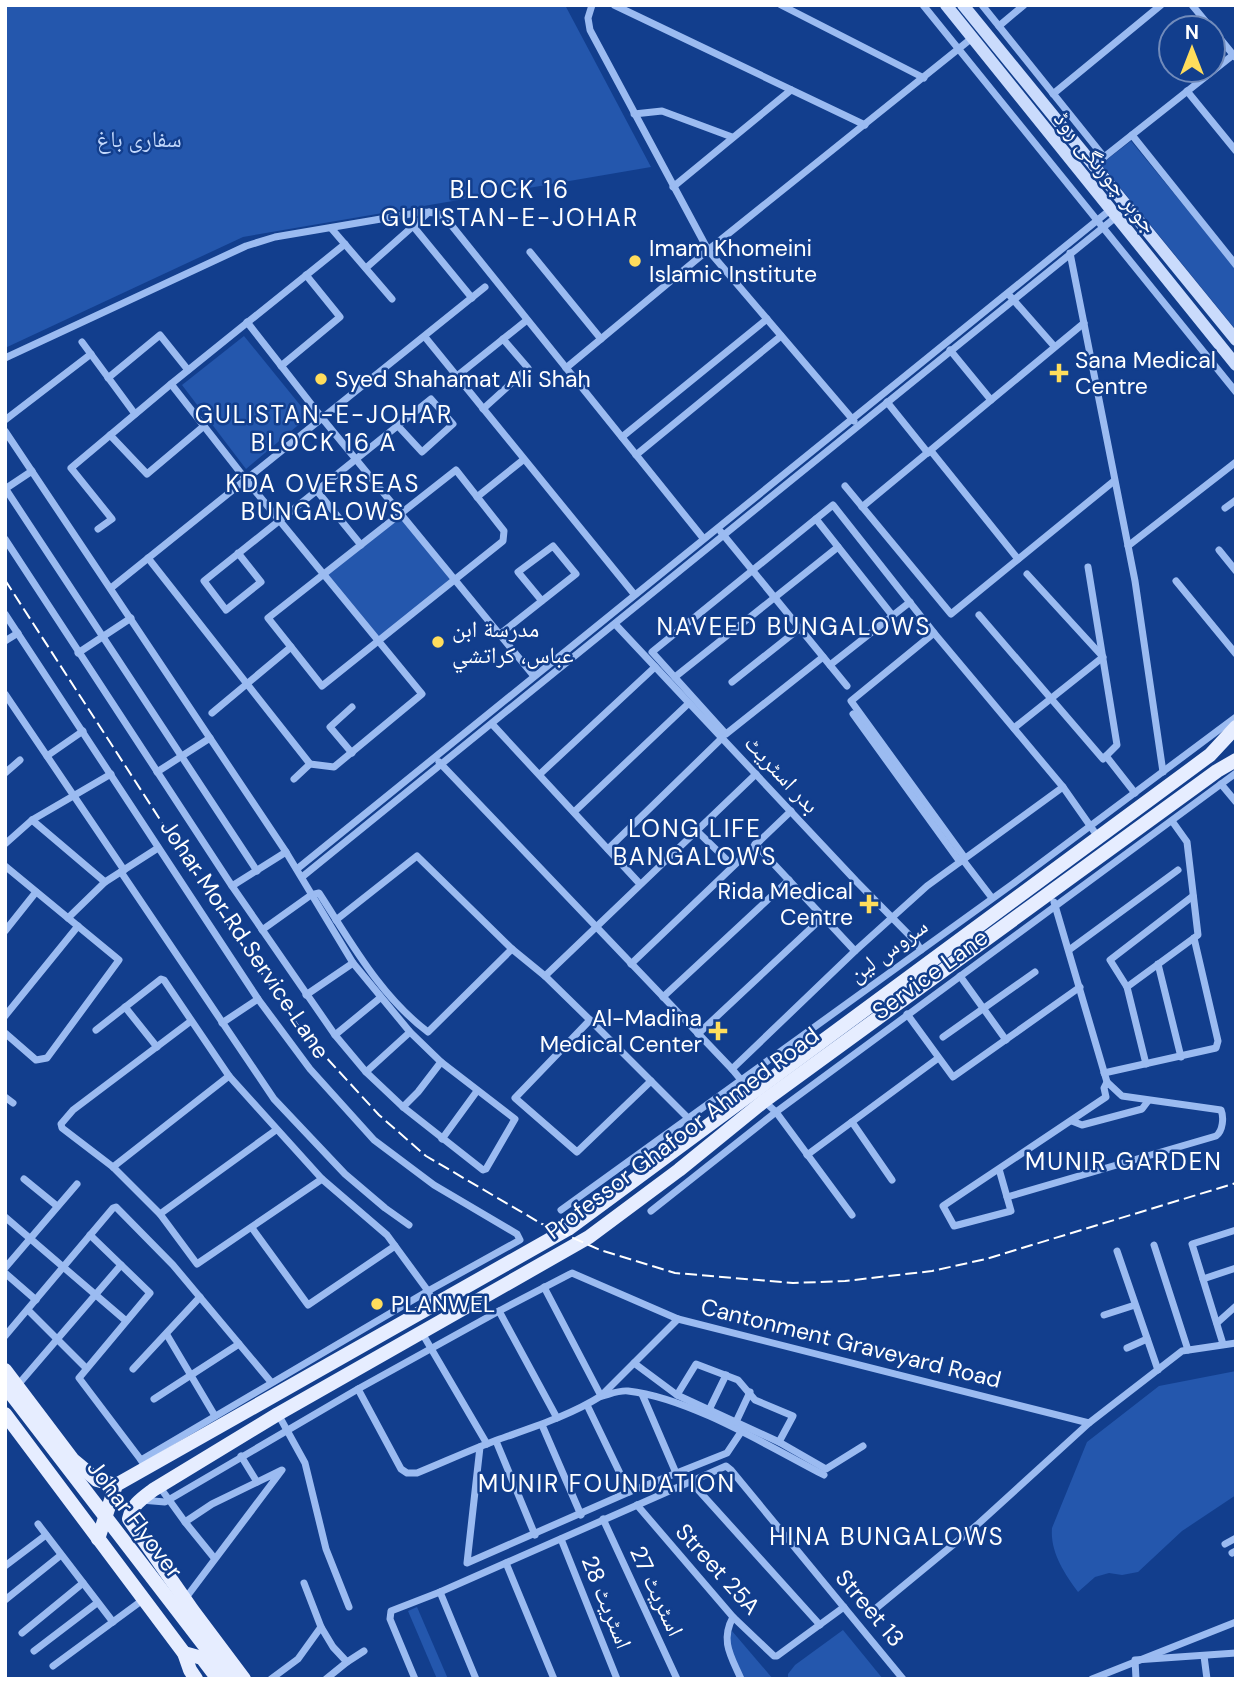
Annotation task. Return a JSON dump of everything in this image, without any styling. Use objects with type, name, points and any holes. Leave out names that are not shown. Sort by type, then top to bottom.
[{"type":"main road","name":"جوہر چورنگی روڈ","points":[[946,5],[1236,365]]},
{"type":"main road","name":"جوہر چورنگی روڈ","points":[[963,5],[1017,72],[1099,161],[1236,340]]},
{"type":"main road","points":[[994,66],[1006,57]]},
{"type":"main road","points":[[1006,81],[1017,72]]},
{"type":"main road","points":[[1210,755],[1236,727]]},
{"type":"main road","points":[[98,1538],[117,1485],[144,1464],[213,1422],[338,1360],[568,1229],[751,1092],[930,971],[1094,831],[1236,738]]},
{"type":"main road","points":[[1219,778],[1236,752]]},
{"type":"main road","name":"Professor Ghafoor Ahmed Road","points":[[140,1500],[278,1414],[589,1237],[679,1170],[930,971],[1053,900],[1219,778],[1236,760]]},
{"type":"main road","points":[[338,1360],[346,1376]]},
{"type":"main road","points":[[5,1370],[11,1387],[73,1460],[97,1480],[117,1485]]},
{"type":"main road","name":"Johar Flyover","points":[[11,1387],[230,1679]]},
{"type":"main road","points":[[5,1414],[204,1679]]},
{"type":"main road","points":[[50,1474],[73,1460]]},
{"type":"main road","points":[[140,1500],[131,1510],[129,1520],[244,1679]]},
{"type":"main road","points":[[109,1507],[117,1511],[156,1559]]},
{"type":"main road","points":[[184,1653],[196,1679]]},
{"type":"main road","points":[[184,1653],[202,1658],[218,1679]]},
{"type":"street","points":[[592,5],[588,18],[590,30],[708,250],[855,422]]},
{"type":"street","points":[[614,5],[865,125]]},
{"type":"street","points":[[781,5],[924,78]]},
{"type":"street","points":[[791,5],[797,13]]},
{"type":"street","points":[[923,5],[1236,392]]},
{"type":"street","points":[[982,5],[1054,94],[1099,161],[1235,56]]},
{"type":"street","points":[[999,26],[1024,5]]},
{"type":"street","points":[[1054,94],[1161,5]]},
{"type":"street","points":[[566,368],[972,38]]},
{"type":"street","points":[[673,187],[791,90]]},
{"type":"street","points":[[1187,91],[1236,151]]},
{"type":"street","points":[[634,114],[662,111],[732,137]]},
{"type":"street","points":[[1132,135],[1236,265]]},
{"type":"street","points":[[366,268],[429,212]]},
{"type":"street","points":[[5,358],[246,246],[275,237],[429,212],[437,213],[448,221],[703,538]]},
{"type":"street","points":[[302,877],[615,624],[855,422],[1113,213]]},
{"type":"street","points":[[297,869],[703,538],[855,422],[887,402],[1010,296],[1070,253],[1100,223]]},
{"type":"street","points":[[413,226],[471,298]]},
{"type":"street","points":[[331,228],[392,299]]},
{"type":"street","points":[[98,529],[112,520],[71,468],[345,244]]},
{"type":"street","points":[[530,252],[601,339]]},
{"type":"street","points":[[1070,253],[1138,599],[1163,772]]},
{"type":"street","points":[[281,366],[340,317],[306,275]]},
{"type":"street","points":[[111,587],[247,481],[485,287]]},
{"type":"street","points":[[1010,296],[1054,346]]},
{"type":"street","points":[[622,437],[767,319]]},
{"type":"street","points":[[457,376],[527,320]]},
{"type":"street","points":[[247,322],[355,459],[533,675]]},
{"type":"street","points":[[862,507],[1084,323]]},
{"type":"street","points":[[108,378],[160,335],[188,370]]},
{"type":"street","points":[[636,455],[781,336]]},
{"type":"street","points":[[425,337],[634,594]]},
{"type":"street","points":[[484,409],[528,368],[503,339]]},
{"type":"street","points":[[82,342],[135,414]]},
{"type":"street","points":[[950,350],[991,400]]},
{"type":"street","points":[[5,420],[91,354]]},
{"type":"street","points":[[148,558],[310,764],[334,767],[422,694],[280,522],[171,384]]},
{"type":"street","points":[[238,553],[261,582],[226,610],[204,581],[238,553],[431,399],[453,424],[422,452],[398,426]]},
{"type":"street","points":[[887,402],[1018,559]]},
{"type":"street","points":[[110,435],[147,474],[204,426]]},
{"type":"street","points":[[5,432],[286,852],[353,963],[410,1032],[441,1062],[515,1119],[486,1169],[483,1170],[403,1107],[366,1072],[335,1035],[232,886],[5,540]]},
{"type":"street","points":[[5,452],[14,447]]},
{"type":"street","points":[[477,497],[523,460]]},
{"type":"street","points":[[1128,546],[1236,462]]},
{"type":"street","points":[[456,470],[504,531],[503,541],[322,686],[268,618],[400,514],[456,470]]},
{"type":"street","points":[[32,471],[5,489],[257,870]]},
{"type":"street","points":[[845,486],[951,614],[1114,481]]},
{"type":"street","points":[[317,491],[361,545]]},
{"type":"street","points":[[1224,508],[1236,500]]},
{"type":"street","points":[[824,657],[726,734],[652,652],[833,505],[934,633],[1063,788],[1094,831]]},
{"type":"street","points":[[816,519],[892,615]]},
{"type":"street","points":[[718,527],[847,686]]},
{"type":"street","points":[[500,634],[542,601],[576,574],[553,547],[518,572],[542,601]]},
{"type":"street","points":[[675,677],[838,547]]},
{"type":"street","points":[[1219,550],[1236,571]]},
{"type":"street","points":[[979,615],[1100,758],[1106,756],[1117,745],[1088,567]]},
{"type":"street","points":[[1027,574],[1103,657]]},
{"type":"street","points":[[1176,581],[1236,654]]},
{"type":"street","points":[[830,665],[910,602]]},
{"type":"street","name":"Johar Mor Rd Service Lane","points":[[5,614],[258,999],[310,1069],[374,1140],[434,1185],[517,1234],[520,1240],[271,1382],[213,1422]]},
{"type":"street","points":[[78,653],[131,618]]},
{"type":"street","name":"بدر اسٹریٹ","points":[[615,624],[921,950]]},
{"type":"street","points":[[732,682],[800,628]]},
{"type":"street","points":[[5,641],[18,633]]},
{"type":"street","points":[[934,633],[851,701],[963,860]]},
{"type":"street","points":[[212,713],[291,647]]},
{"type":"street","points":[[1014,728],[1103,657]]},
{"type":"street","points":[[540,774],[655,667]]},
{"type":"street","points":[[5,694],[274,1099],[345,1174],[409,1225]]},
{"type":"street","points":[[574,812],[689,703]]},
{"type":"street","points":[[352,707],[330,727],[352,753]]},
{"type":"street","points":[[853,714],[992,898]]},
{"type":"street","name":"سروس لین","points":[[561,1210],[992,898],[1094,831],[1135,793],[1236,717]]},
{"type":"street","points":[[492,724],[640,884]]},
{"type":"street","points":[[47,756],[83,731]]},
{"type":"street","points":[[157,772],[210,738]]},
{"type":"street","points":[[608,849],[722,738]]},
{"type":"street","points":[[1106,756],[1135,793]]},
{"type":"street","points":[[434,757],[751,1092]]},
{"type":"street","points":[[5,773],[20,761]]},
{"type":"street","points":[[294,779],[310,764]]},
{"type":"street","name":"Service Lane","points":[[651,1211],[775,1112],[960,976],[1053,900],[1172,821],[1219,778],[1236,773]]},
{"type":"street","points":[[5,844],[32,820],[111,774]]},
{"type":"street","points":[[545,976],[756,774]]},
{"type":"street","points":[[1219,778],[1236,802]]},
{"type":"street","points":[[732,1069],[855,951],[928,886],[1063,788]]},
{"type":"street","points":[[631,964],[791,811]]},
{"type":"street","points":[[32,820],[105,882]]},
{"type":"street","points":[[1127,987],[1194,938],[1199,931],[1187,842],[1172,821]]},
{"type":"street","points":[[697,831],[732,865]]},
{"type":"street","points":[[755,844],[855,951]]},
{"type":"street","points":[[68,918],[105,882],[158,848]]},
{"type":"street","points":[[232,886],[286,852]]},
{"type":"street","points":[[336,920],[416,856],[512,949],[545,976],[687,1117]]},
{"type":"street","points":[[5,866],[118,961],[47,1058],[36,1060],[5,1033]]},
{"type":"street","points":[[1069,950],[1178,870]]},
{"type":"street","points":[[663,997],[789,880]]},
{"type":"street","points":[[5,931],[36,892]]},
{"type":"street","points":[[262,929],[311,895],[319,893],[360,959],[383,987],[428,1032],[512,949]]},
{"type":"street","points":[[1146,1064],[1127,987],[1110,960],[1193,896]]},
{"type":"street","points":[[999,1169],[1011,1211],[955,1226],[942,1208],[999,1169],[1072,1121],[1106,1097],[1104,1088],[1107,1082],[1053,900]]},
{"type":"street","points":[[698,1034],[824,916]]},
{"type":"street","points":[[5,1016],[78,926]]},
{"type":"street","points":[[1104,1073],[1216,1048],[1218,1041],[1194,938]]},
{"type":"street","points":[[306,995],[353,963]]},
{"type":"street","points":[[1158,964],[1181,1057]]},
{"type":"street","points":[[943,1037],[1035,972]]},
{"type":"street","points":[[960,976],[1006,1040]]},
{"type":"street","points":[[96,1030],[163,979],[229,1076],[322,1179],[387,1235],[428,1291],[435,1305]]},
{"type":"street","points":[[907,1014],[937,1059],[950,1075],[956,1076],[1080,987]]},
{"type":"street","points":[[335,1035],[380,998]]},
{"type":"street","points":[[222,1023],[258,999]]},
{"type":"street","points":[[125,1007],[157,1047]]},
{"type":"street","points":[[590,1020],[515,1098],[578,1152],[651,1081]]},
{"type":"street","points":[[191,1021],[73,1110],[61,1124],[62,1128],[113,1167],[160,1214],[197,1264],[322,1179]]},
{"type":"street","points":[[366,1072],[410,1032]]},
{"type":"street","points":[[807,1155],[937,1059]]},
{"type":"street","points":[[403,1107],[441,1062]]},
{"type":"street","points":[[113,1167],[229,1076]]},
{"type":"street","points":[[1007,1197],[1216,1136],[1221,1131],[1221,1110],[1119,1095],[1113,1085],[1107,1082]]},
{"type":"street","points":[[442,1139],[477,1091]]},
{"type":"street","points":[[5,1097],[13,1103]]},
{"type":"street","points":[[764,1101],[852,1215]]},
{"type":"street","points":[[1072,1121],[1082,1125],[1142,1109],[1148,1101]]},
{"type":"street","points":[[852,1122],[892,1180]]},
{"type":"street","points":[[160,1214],[276,1130]]},
{"type":"street","points":[[24,1179],[57,1206]]},
{"type":"street","points":[[5,1268],[78,1184]]},
{"type":"street","points":[[5,1336],[113,1208],[118,1208],[173,1265],[271,1382]]},
{"type":"street","points":[[5,1217],[125,1321]]},
{"type":"street","points":[[252,1228],[308,1306],[395,1246]]},
{"type":"street","points":[[1223,1344],[1192,1246],[1193,1242],[1236,1230]]},
{"type":"street","points":[[90,1235],[150,1293],[80,1376],[80,1380],[144,1464]]},
{"type":"street","points":[[1154,1245],[1188,1350]]},
{"type":"street","points":[[1117,1251],[1158,1370]]},
{"type":"street","points":[[11,1387],[58,1339],[121,1265]]},
{"type":"street","points":[[1203,1279],[1236,1268]]},
{"type":"street","points":[[5,1273],[36,1300]]},
{"type":"street","points":[[140,1500],[165,1502],[358,1389],[572,1273],[678,1319]]},
{"type":"street","points":[[544,1287],[601,1396],[626,1391],[671,1400],[824,1475]]},
{"type":"street","points":[[133,1369],[200,1297]]},
{"type":"street","points":[[1104,1315],[1135,1305]]},
{"type":"street","points":[[1217,1323],[1236,1306]]},
{"type":"street","points":[[28,1310],[86,1368]]},
{"type":"street","points":[[499,1311],[557,1419]]},
{"type":"street","name":"Cantonment Graveyard Road","points":[[358,1389],[401,1469],[407,1474],[417,1473],[587,1405],[601,1396],[678,1319],[1089,1423]]},
{"type":"street","points":[[422,1333],[484,1446],[467,1563],[629,1492],[727,1453],[741,1432]]},
{"type":"street","points":[[167,1335],[192,1374],[213,1422]]},
{"type":"street","points":[[1127,1348],[1147,1339]]},
{"type":"street","points":[[874,1610],[967,1534],[1089,1423],[1182,1351],[1236,1343]]},
{"type":"street","points":[[154,1398],[239,1345]]},
{"type":"street","points":[[634,1363],[677,1395],[779,1442],[826,1469],[863,1446]]},
{"type":"street","points":[[677,1395],[696,1364],[738,1380],[755,1400],[793,1416],[779,1442]]},
{"type":"street","points":[[709,1410],[726,1375]]},
{"type":"street","points":[[736,1422],[750,1392]]},
{"type":"street","points":[[642,1394],[676,1474]]},
{"type":"street","points":[[587,1405],[629,1492]]},
{"type":"street","points":[[278,1414],[305,1463],[326,1549],[349,1607]]},
{"type":"street","points":[[542,1425],[581,1515]]},
{"type":"street","points":[[496,1441],[535,1535]]},
{"type":"street","points":[[241,1456],[257,1482]]},
{"type":"street","name":"Street 13","points":[[691,1482],[726,1466],[731,1470],[904,1679]]},
{"type":"street","points":[[185,1522],[212,1504],[282,1470],[185,1600]]},
{"type":"street","points":[[415,1679],[389,1615],[391,1611],[691,1482],[820,1625],[844,1607]]},
{"type":"street","points":[[159,1486],[215,1559]]},
{"type":"street","name":"Street 25A","points":[[636,1505],[733,1617],[774,1656],[820,1625]]},
{"type":"street","name":"اسٹریٹ 27","points":[[603,1519],[677,1679]]},
{"type":"street","points":[[38,1524],[113,1622]]},
{"type":"street","points":[[5,1566],[46,1535]]},
{"type":"street","points":[[1225,1544],[1236,1538]]},
{"type":"street","name":"اسٹریٹ 28","points":[[561,1539],[617,1679]]},
{"type":"street","points":[[5,1600],[61,1555]]},
{"type":"street","points":[[506,1563],[554,1679]]},
{"type":"street","points":[[22,1633],[83,1583]]},
{"type":"street","points":[[304,1583],[321,1627],[333,1647],[347,1662]]},
{"type":"street","points":[[440,1592],[476,1679]]},
{"type":"street","points":[[53,1667],[144,1599]]},
{"type":"street","points":[[34,1651],[97,1603]]},
{"type":"street","points":[[733,1617],[726,1635],[730,1654],[741,1679]]},
{"type":"street","points":[[1092,1679],[1236,1622]]},
{"type":"street","points":[[271,1679],[298,1659],[321,1627]]},
{"type":"street","points":[[326,1679],[365,1651]]},
{"type":"street","points":[[1135,1660],[1236,1653]]},
{"type":"street","points":[[1204,1656],[1207,1679]]},
{"type":"street","points":[[1135,1660],[1136,1679]]},
{"type":"green space","name":"سفاری باغ","points":[[5,5],[565,5],[651,167],[243,237],[5,348]]},
{"type":"green space","points":[[1131,141],[1236,269],[1236,330],[1101,164]]},
{"type":"green space","points":[[244,336],[309,416],[246,469],[182,385]]},
{"type":"green space","points":[[400,514],[456,579],[378,640],[324,574]]},
{"type":"green space","points":[[1236,1371],[1236,1495],[1182,1531],[1138,1572],[1122,1575],[1109,1573],[1095,1577],[1078,1592],[1056,1554],[1052,1528],[1087,1442],[1159,1386]]},
{"type":"green space","points":[[417,1607],[448,1679],[437,1679],[408,1611]]},
{"type":"green space","points":[[843,1630],[883,1679],[788,1679],[788,1674],[795,1665]]},
{"type":"green space","points":[[732,1631],[773,1679],[743,1679],[728,1644]]},
{"type":"railway","points":[[5,580],[227,923],[301,1030],[379,1115],[426,1156],[542,1224],[600,1250],[675,1273],[793,1283],[845,1281],[932,1271],[986,1259],[1236,1183]]},
{"type":"place","name":"Imam Khomeini Islamic Institute","points":[[635,261]]},
{"type":"place","name":"Sana Medical Centre","points":[[1059,373]]},
{"type":"place","name":"Syed Shahamat Ali Shah","points":[[321,379]]},
{"type":"place","name":"مدرسة ابن عباس، كراتشي","points":[[438,642]]},
{"type":"place","name":"Rida Medical Centre","points":[[869,904]]},
{"type":"place","name":"Al-Madina Medical Center","points":[[718,1031]]},
{"type":"place","name":"PLANWEL","points":[[377,1304]]},
{"type":"district","name":"BLOCK 16 GULISTAN-E-JOHAR","points":[[510,204]]},
{"type":"district","name":"GULISTAN-E-JOHAR BLOCK 16 A","points":[[324,429]]},
{"type":"district","name":"KDA OVERSEAS BUNGALOWS","points":[[323,498]]},
{"type":"district","name":"NAVEED BUNGALOWS","points":[[794,627]]},
{"type":"district","name":"LONG LIFE BANGALOWS","points":[[695,843]]},
{"type":"district","name":"MUNIR GARDEN","points":[[1124,1162]]},
{"type":"district","name":"MUNIR FOUNDATION","points":[[607,1484]]},
{"type":"district","name":"HINA BUNGALOWS","points":[[887,1537]]}]
